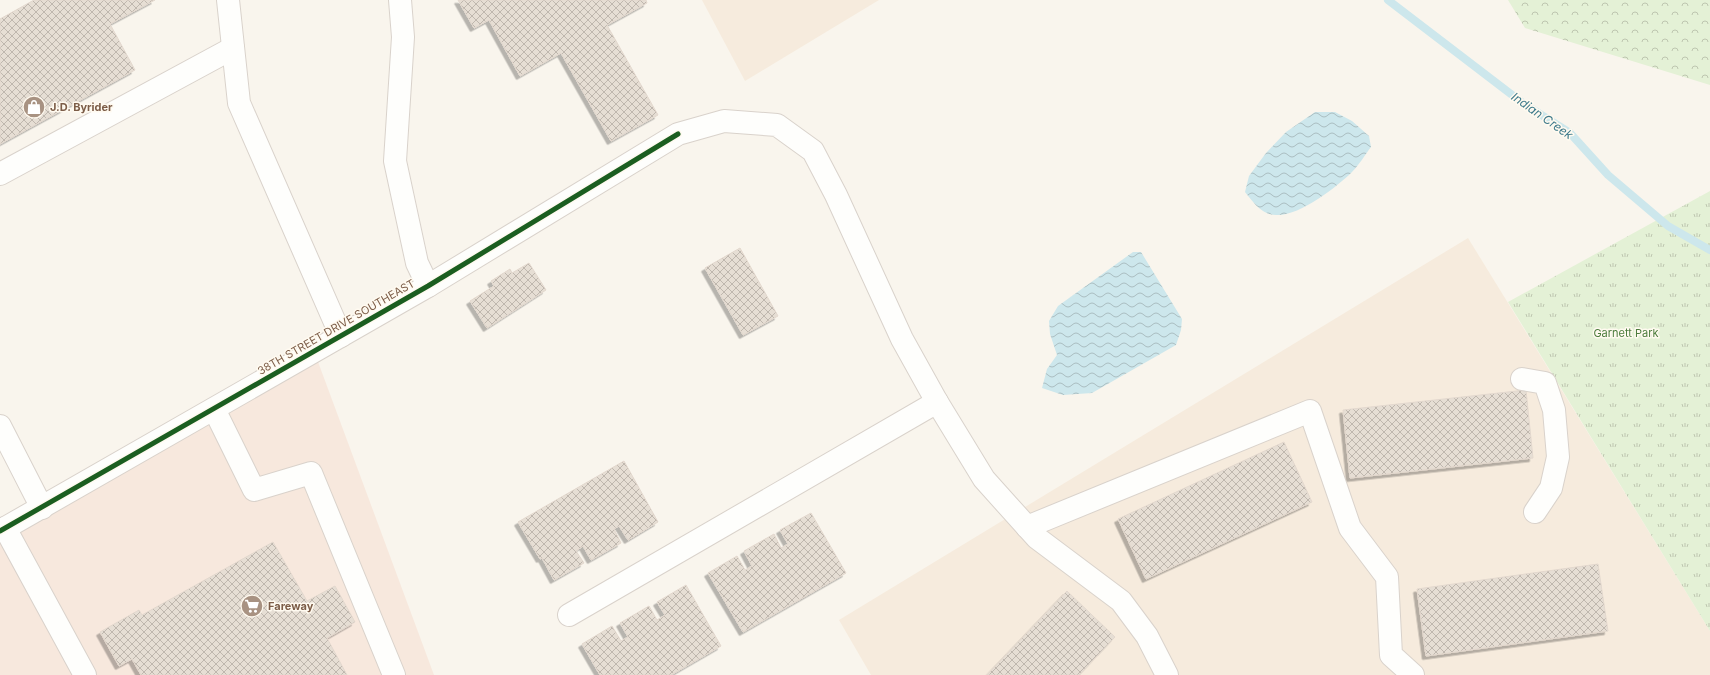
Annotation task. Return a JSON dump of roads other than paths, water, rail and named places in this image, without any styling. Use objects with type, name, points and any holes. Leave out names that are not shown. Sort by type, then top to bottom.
[{"type":"street","points":[[228,0],[239,103],[341,336]]},
{"type":"street","points":[[400,0],[403,37],[395,162],[417,263],[428,286]]},
{"type":"street","points":[[0,174],[233,48]]},
{"type":"street","name":"38TH STREET DRIVE SOUTHEAST","points":[[2,530],[428,286],[678,134],[724,121],[777,125],[812,151],[836,195],[902,339],[937,402],[984,479],[1037,538],[1121,600],[1147,636],[1168,675]]},
{"type":"street","points":[[1522,379],[1545,383],[1554,410],[1558,457],[1552,488],[1535,512]]},
{"type":"street","points":[[569,615],[937,402]]},
{"type":"street","points":[[214,409],[254,490],[311,473],[394,675]]},
{"type":"street","points":[[1027,526],[1310,411],[1350,528],[1387,576],[1391,655],[1413,675]]},
{"type":"street","points":[[0,426],[5,448],[42,508]]},
{"type":"street","points":[[2,530],[85,675]]},
{"type":"water","points":[[1315,112],[1335,112],[1352,121],[1369,136],[1371,147],[1352,172],[1317,200],[1295,211],[1285,214],[1276,215],[1266,213],[1251,200],[1245,192],[1249,176],[1266,153],[1286,132]]},
{"type":"water","points":[[1133,252],[1141,252],[1182,319],[1181,330],[1176,345],[1092,393],[1063,395],[1042,388],[1047,369],[1057,355],[1050,334],[1049,321],[1058,306]]},
{"type":"waterway","name":"Indian Creek","points":[[1388,0],[1524,104],[1570,133],[1608,175],[1668,226],[1710,250]]},
{"type":"place","name":"J.D. Byrider","points":[[34,107]]},
{"type":"place","name":"Fareway","points":[[252,606]]},
{"type":"park label","name":"Garnett Park","points":[[1626,333]]}]
